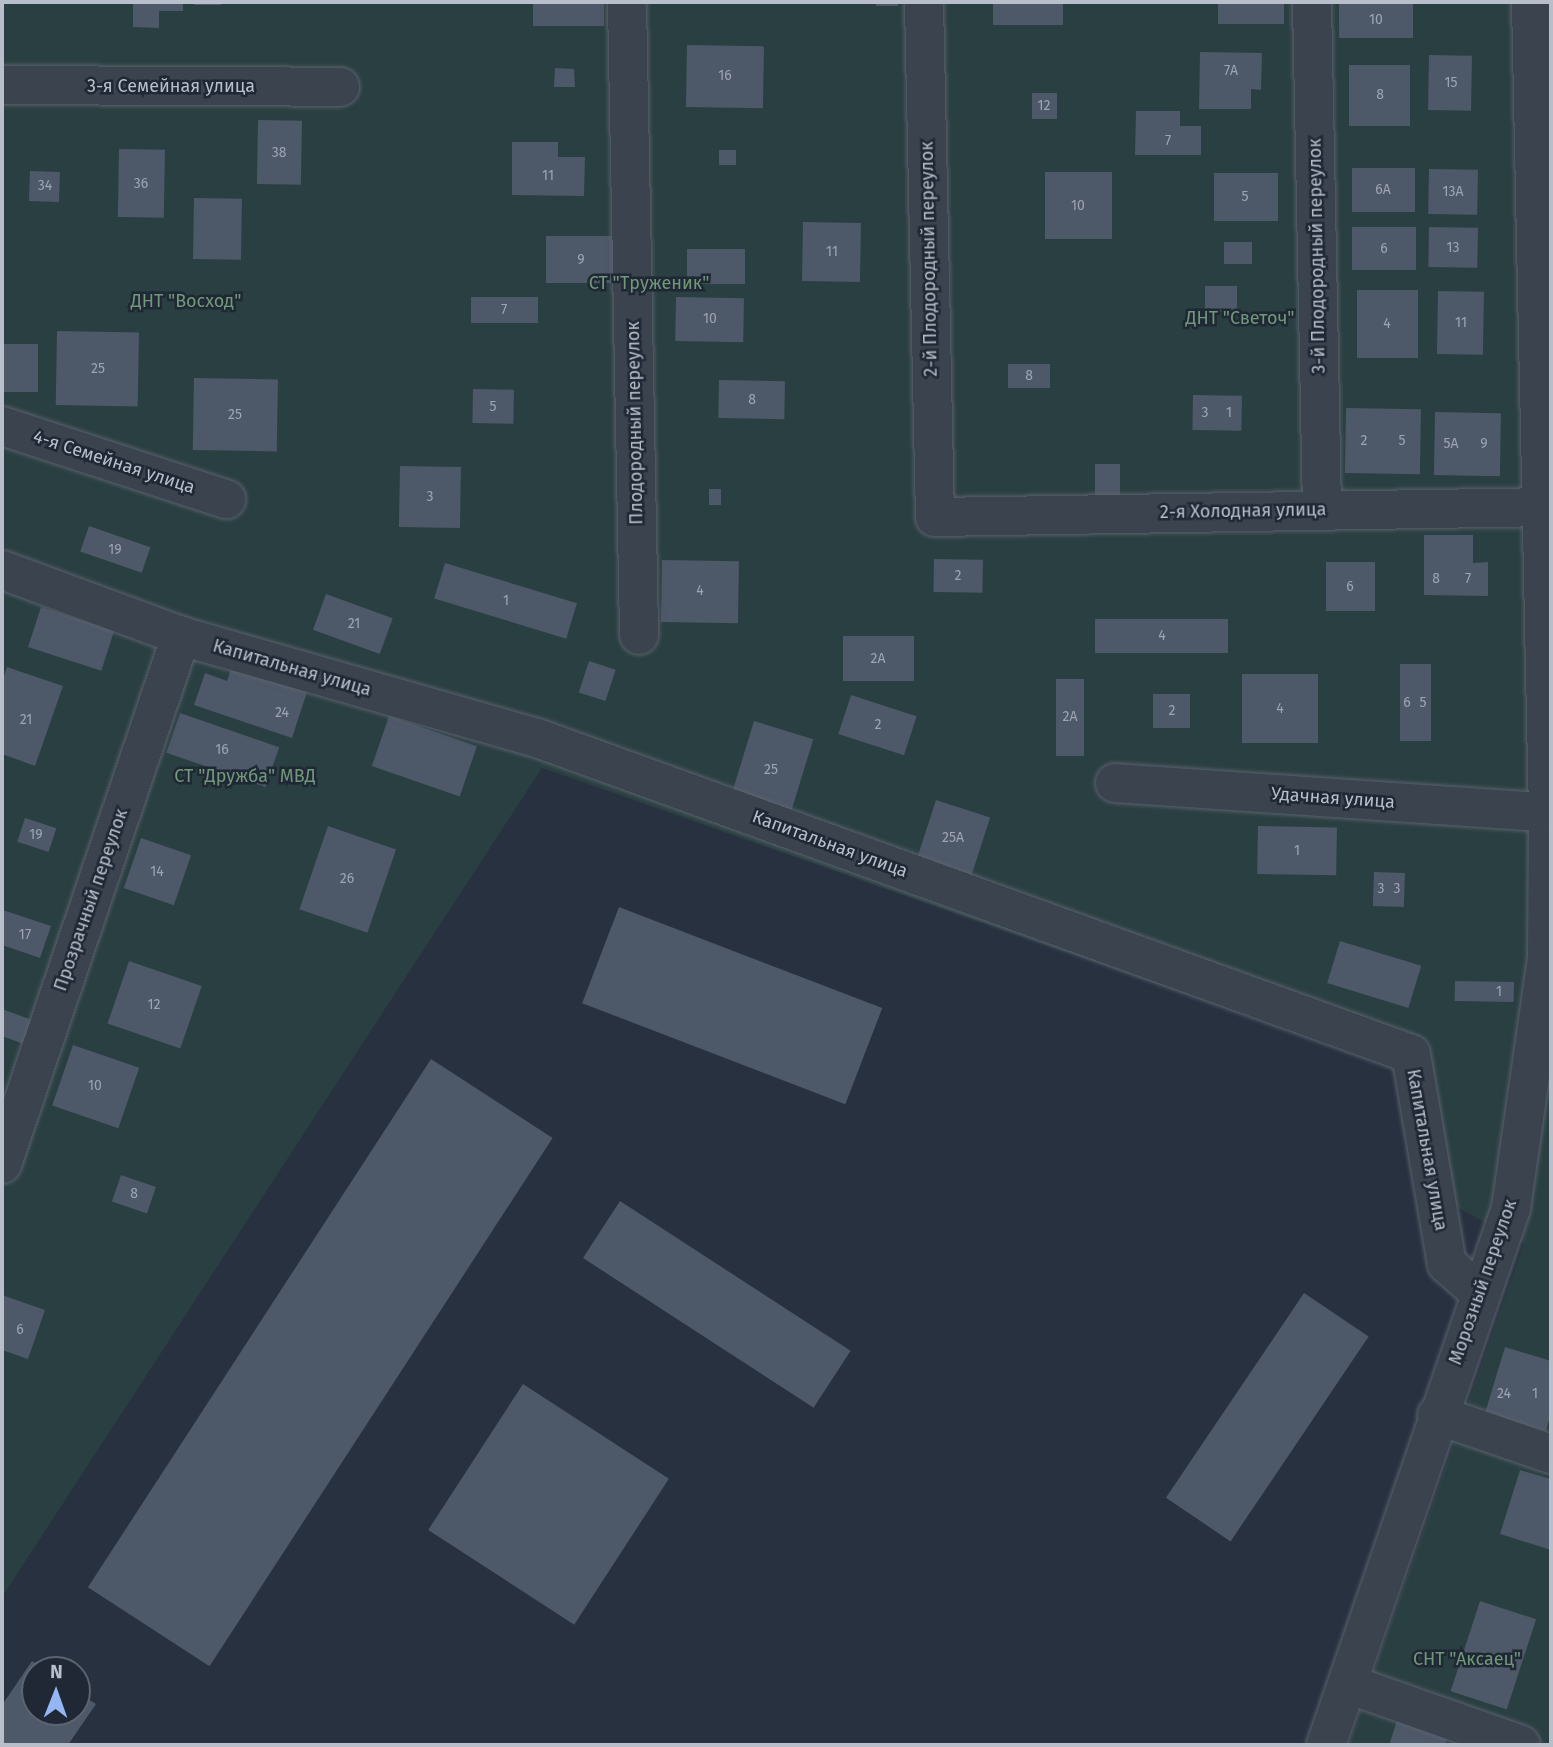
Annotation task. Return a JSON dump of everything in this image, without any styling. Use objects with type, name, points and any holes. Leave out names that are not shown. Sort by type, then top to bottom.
[{"type":"street","name":"Плодородный переулок","points":[[627,2],[639,635]]},
{"type":"street","name":"2-й Плодородный переулок","points":[[924,2],[935,517]]},
{"type":"street","name":"3-й Плодородный переулок","points":[[1312,2],[1322,509]]},
{"type":"street","name":"Морозный переулок","points":[[1326,1745],[1539,1121],[1547,959],[1550,813],[1543,141],[1531,2]]},
{"type":"street","name":"3-я Семейная улица","points":[[2,85],[340,87]]},
{"type":"street","name":"4-я Семейная улица","points":[[2,426],[226,499]]},
{"type":"street","name":"2-я Холодная улица","points":[[935,517],[1546,507]]},
{"type":"street","name":"Капитальная улица","points":[[2,570],[181,636],[537,738],[1411,1054],[1447,1264],[1480,1293]]},
{"type":"street","name":"Прозрачный переулок","points":[[2,1164],[181,636]]},
{"type":"street","name":"Удачная улица","points":[[1115,783],[1550,813]]},
{"type":"street","points":[[1437,1415],[1551,1454]]},
{"type":"street","points":[[1348,1684],[1521,1745]]},
{"type":"green space","points":[[2,2],[1551,2],[1551,1745],[1348,1745],[1524,1244],[1457,1207],[1402,1070],[542,768],[2,1597]]},
{"type":"building","points":[[133,2],[183,2],[183,11],[159,11],[159,28],[133,27]]},
{"type":"building","points":[[194,2],[221,2],[221,5],[194,5]]},
{"type":"building","points":[[533,2],[604,2],[604,26],[533,26]]},
{"type":"building","points":[[876,2],[898,2],[898,6],[876,6]]},
{"type":"building","points":[[993,2],[1063,2],[1063,25],[993,25]]},
{"type":"building","points":[[1218,2],[1284,2],[1284,24],[1218,24]]},
{"type":"building","points":[[1339,2],[1413,2],[1413,38],[1339,38]]},
{"type":"building","points":[[687,45],[764,46],[763,108],[686,107]]},
{"type":"building","points":[[1200,52],[1262,53],[1261,90],[1251,89],[1251,109],[1199,109]]},
{"type":"building","points":[[1429,55],[1472,56],[1471,111],[1428,110]]},
{"type":"building","points":[[1349,65],[1410,65],[1410,126],[1349,126]]},
{"type":"building","points":[[555,68],[574,69],[575,87],[554,87]]},
{"type":"building","points":[[1032,93],[1057,93],[1057,119],[1032,119]]},
{"type":"building","points":[[1136,111],[1180,111],[1180,126],[1201,126],[1201,155],[1135,155]]},
{"type":"building","points":[[258,120],[302,121],[301,185],[257,184]]},
{"type":"building","points":[[512,142],[558,142],[558,157],[585,157],[584,196],[512,195]]},
{"type":"building","points":[[119,149],[165,150],[164,218],[118,217]]},
{"type":"building","points":[[719,150],[736,150],[736,165],[719,165]]},
{"type":"building","points":[[1352,168],[1415,168],[1415,212],[1352,212]]},
{"type":"building","points":[[1429,169],[1478,170],[1477,215],[1428,214]]},
{"type":"building","points":[[30,171],[60,172],[59,202],[29,201]]},
{"type":"building","points":[[1045,172],[1112,172],[1112,239],[1045,239]]},
{"type":"building","points":[[1214,173],[1278,173],[1278,221],[1214,221]]},
{"type":"building","points":[[194,198],[242,199],[241,260],[193,259]]},
{"type":"building","points":[[803,222],[861,223],[860,282],[802,281]]},
{"type":"building","points":[[1352,227],[1416,227],[1416,270],[1352,270]]},
{"type":"building","points":[[1429,227],[1478,228],[1477,268],[1428,267]]},
{"type":"building","points":[[546,236],[617,236],[617,283],[546,283]]},
{"type":"building","points":[[1224,242],[1252,242],[1252,264],[1224,264]]},
{"type":"building","points":[[687,249],[745,249],[745,284],[687,284]]},
{"type":"building","points":[[1205,286],[1237,286],[1237,312],[1205,312]]},
{"type":"building","points":[[1357,290],[1418,290],[1418,358],[1357,358]]},
{"type":"building","points":[[1438,291],[1484,292],[1483,355],[1437,354]]},
{"type":"building","points":[[471,297],[538,297],[538,323],[471,323]]},
{"type":"building","points":[[676,297],[744,298],[743,342],[675,341]]},
{"type":"building","points":[[57,331],[139,332],[138,406],[56,405]]},
{"type":"building","points":[[2,344],[38,344],[38,392],[2,392]]},
{"type":"building","points":[[1008,364],[1050,364],[1050,388],[1008,388]]},
{"type":"building","points":[[194,378],[278,379],[277,451],[193,450]]},
{"type":"building","points":[[719,380],[785,381],[784,419],[718,418]]},
{"type":"building","points":[[473,389],[514,390],[513,424],[472,423]]},
{"type":"building","points":[[1193,395],[1242,396],[1241,431],[1192,430]]},
{"type":"building","points":[[1346,408],[1421,409],[1420,474],[1345,473]]},
{"type":"building","points":[[1435,412],[1501,413],[1500,476],[1434,475]]},
{"type":"building","points":[[1095,464],[1120,464],[1120,496],[1095,496]]},
{"type":"building","points":[[400,466],[461,467],[460,528],[399,527]]},
{"type":"building","points":[[709,489],[721,489],[721,505],[709,505]]},
{"type":"building","points":[[89,526],[150,547],[142,573],[80,552]]},
{"type":"building","points":[[1424,535],[1473,535],[1473,563],[1488,562],[1488,596],[1424,595]]},
{"type":"building","points":[[934,559],[983,560],[982,593],[933,592]]},
{"type":"building","points":[[662,560],[739,561],[738,623],[661,622]]},
{"type":"building","points":[[1326,562],[1375,562],[1375,611],[1326,611]]},
{"type":"building","points":[[445,563],[577,603],[566,639],[434,598]]},
{"type":"building","points":[[326,594],[393,618],[380,654],[313,630]]},
{"type":"building","points":[[41,607],[114,631],[101,671],[28,647]]},
{"type":"building","points":[[1095,619],[1228,619],[1228,653],[1095,653]]},
{"type":"building","points":[[843,636],[914,636],[914,681],[843,681]]},
{"type":"building","points":[[589,661],[616,670],[605,701],[579,692]]},
{"type":"building","points":[[233,663],[308,689],[292,738],[194,705],[205,673],[227,681]]},
{"type":"building","points":[[1400,664],[1431,664],[1431,741],[1400,741]]},
{"type":"building","points":[[7,667],[63,686],[35,766],[2,754],[2,681]]},
{"type":"building","points":[[1242,674],[1318,674],[1318,743],[1242,743]]},
{"type":"building","points":[[1056,679],[1084,679],[1084,756],[1056,756]]},
{"type":"building","points":[[1153,694],[1190,694],[1190,728],[1153,728]]},
{"type":"building","points":[[851,695],[917,716],[904,755],[838,734]]},
{"type":"building","points":[[180,713],[279,747],[266,787],[166,753]]},
{"type":"building","points":[[389,716],[477,746],[460,796],[372,766]]},
{"type":"building","points":[[754,721],[813,739],[789,819],[729,801]]},
{"type":"building","points":[[936,800],[990,818],[972,875],[917,857]]},
{"type":"building","points":[[25,818],[56,828],[49,852],[17,842]]},
{"type":"building","points":[[328,826],[396,849],[367,933],[299,909]]},
{"type":"building","points":[[1258,826],[1337,827],[1336,875],[1257,874]]},
{"type":"building","points":[[141,838],[191,855],[174,905],[124,888]]},
{"type":"building","points":[[1374,872],[1405,873],[1404,907],[1373,906]]},
{"type":"building","points":[[619,907],[882,1008],[845,1104],[582,1003]]},
{"type":"building","points":[[3,910],[51,926],[40,958],[2,945]]},
{"type":"building","points":[[1340,941],[1421,966],[1408,1008],[1327,983]]},
{"type":"building","points":[[129,961],[202,986],[180,1048],[108,1023]]},
{"type":"building","points":[[1455,981],[1514,982],[1514,1002],[1455,1001]]},
{"type":"building","points":[[2,1009],[32,1020],[24,1044],[2,1036]]},
{"type":"building","points":[[73,1045],[139,1068],[118,1128],[52,1106]]},
{"type":"building","points":[[431,1059],[553,1138],[209,1666],[88,1587]]},
{"type":"building","points":[[121,1175],[156,1187],[147,1214],[112,1201]]},
{"type":"building","points":[[620,1201],[851,1351],[814,1408],[583,1258]]},
{"type":"building","points":[[1304,1293],[1369,1337],[1231,1541],[1166,1498]]},
{"type":"building","points":[[2,1295],[45,1310],[28,1359],[2,1350]]},
{"type":"building","points":[[1505,1347],[1551,1361],[1551,1413],[1546,1431],[1485,1413]]},
{"type":"building","points":[[523,1384],[669,1479],[574,1625],[428,1530]]},
{"type":"building","points":[[1520,1470],[1551,1479],[1551,1550],[1500,1534]]},
{"type":"building","points":[[1480,1601],[1536,1619],[1507,1710],[1451,1691]]},
{"type":"building","points":[[21,1677],[21,1726],[81,1726],[68,1745],[2,1745],[2,1705]]},
{"type":"building","points":[[1397,1721],[1448,1735],[1445,1745],[1389,1745]]},
{"type":"park label","name":"СТ \"Труженик\"","points":[[649,283]]},
{"type":"park label","name":"ДНТ \"Восход\"","points":[[186,301]]},
{"type":"park label","name":"ДНТ \"Светоч\"","points":[[1240,318]]},
{"type":"park label","name":"СТ \"Дружба\" МВД","points":[[245,776]]},
{"type":"park label","name":"СНТ \"Аксаец\"","points":[[1467,1659]]}]
